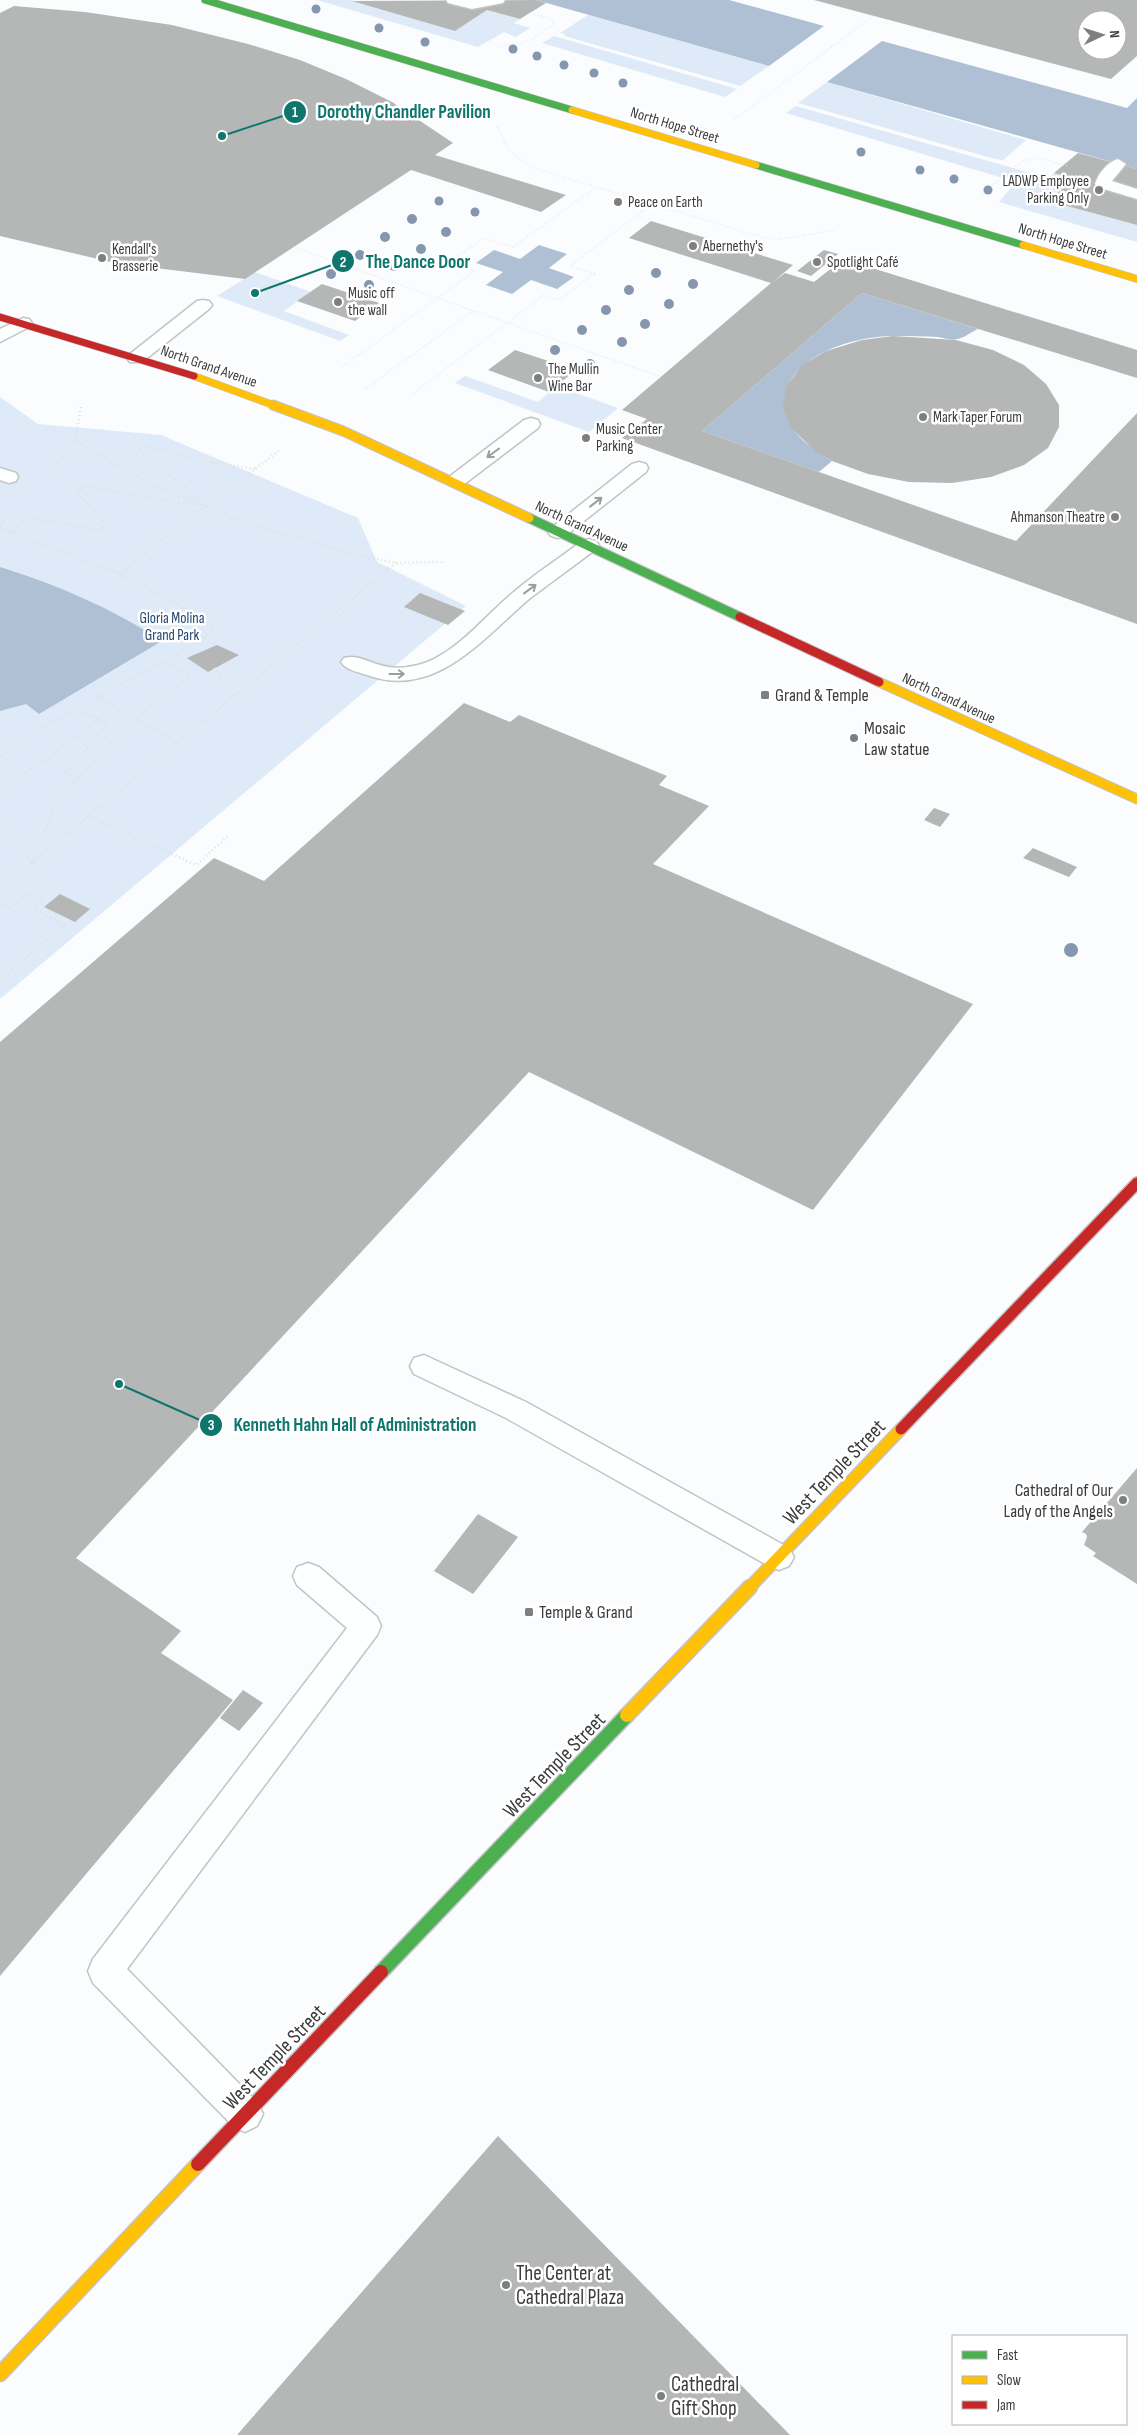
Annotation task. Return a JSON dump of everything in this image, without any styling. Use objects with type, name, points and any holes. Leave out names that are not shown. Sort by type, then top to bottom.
[{"type":"main road","name":"North Hope Street","points":[[205,0],[1137,279]]},
{"type":"main road","name":"North Grand Avenue","points":[[0,317],[136,358],[281,407],[456,481],[558,532],[986,732],[1137,799]]},
{"type":"main road","name":"West Temple Street","points":[[0,2374],[245,2114],[1137,1183]]},
{"type":"lane","points":[[453,0],[472,5],[498,0]]},
{"type":"lane","points":[[1118,164],[1105,177],[1103,184],[1137,194]]},
{"type":"lane","points":[[136,358],[203,305]]},
{"type":"lane","points":[[0,337],[23,324]]},
{"type":"lane","points":[[456,481],[531,424]]},
{"type":"lane","points":[[558,532],[640,468]]},
{"type":"lane","points":[[350,662],[365,669],[383,673],[402,674],[422,671],[440,665],[453,657],[521,596],[589,545]]},
{"type":"lane","points":[[424,1366],[516,1410],[780,1557]]},
{"type":"lane","points":[[245,2114],[104,1971],[366,1626],[308,1576]]},
{"type":"path","points":[[496,47],[531,40],[554,24],[551,19],[530,14]]},
{"type":"path","points":[[734,120],[852,34],[873,16]]},
{"type":"path","points":[[490,122],[497,128],[508,150],[530,167],[650,204],[765,238],[781,239],[841,228]]},
{"type":"path","points":[[981,194],[1023,161],[1039,158],[1063,165]]},
{"type":"path","points":[[342,367],[474,271],[449,262],[484,238],[513,247],[595,187]]},
{"type":"path","points":[[414,394],[544,295],[559,300],[594,274],[570,266],[650,204]]},
{"type":"path","points":[[293,247],[661,376]]},
{"type":"path","points":[[365,389],[473,311]]},
{"type":"path","points":[[52,469],[76,440],[80,407]]},
{"type":"path","points":[[76,440],[137,477],[246,523],[308,542],[396,563],[445,562]]},
{"type":"path","points":[[205,507],[183,485],[144,457],[139,447],[142,445],[213,463],[256,469]]},
{"type":"path","points":[[120,574],[280,450]]},
{"type":"path","points":[[10,533],[29,518],[101,530],[108,526],[77,493],[84,486],[205,507]]},
{"type":"path","points":[[0,757],[51,723],[163,662],[209,635],[214,629],[212,622],[120,574],[10,533],[0,526],[11,515]]},
{"type":"path","points":[[0,889],[178,743],[236,698],[396,563]]},
{"type":"path","points":[[33,862],[53,809],[78,777],[134,719],[187,679],[186,674],[163,662]]},
{"type":"path","points":[[214,668],[236,698]]},
{"type":"path","points":[[98,697],[178,743]]},
{"type":"path","points":[[78,708],[109,724],[64,773],[78,777]]},
{"type":"path","points":[[0,788],[53,755],[98,719]]},
{"type":"path","points":[[88,816],[196,865],[229,835]]},
{"type":"path","points":[[0,829],[58,888]]},
{"type":"path","points":[[0,905],[12,908],[26,894],[42,897],[35,909],[64,925],[0,979]]},
{"type":"green space","points":[[317,0],[351,0],[455,31],[487,10],[520,19],[514,23],[530,28],[516,37],[504,32],[478,47]]},
{"type":"green space","points":[[588,15],[769,66],[740,86],[564,36],[565,34],[560,33]]},
{"type":"green space","points":[[554,36],[737,89],[725,97],[542,43]]},
{"type":"green space","points":[[827,82],[1026,140],[1003,160],[995,159],[798,103]]},
{"type":"green space","points":[[796,106],[1027,172],[1049,177],[1054,173],[1073,179],[1050,201],[1137,225],[1137,242],[999,202],[1016,182],[786,113]]},
{"type":"green space","points":[[255,272],[311,292],[284,311],[349,335],[340,341],[217,296]]},
{"type":"green space","points":[[465,376],[538,402],[556,386],[618,408],[589,432],[455,383]]},
{"type":"green space","name":"Gloria Molina Grand Park","points":[[0,397],[38,424],[161,435],[358,518],[377,562],[466,606],[0,999]]},
{"type":"water","points":[[536,0],[729,0],[824,26],[769,66]]},
{"type":"water","points":[[882,41],[1127,108],[1137,98],[1137,169],[827,82]]},
{"type":"water","points":[[539,245],[567,254],[549,268],[574,277],[557,289],[531,280],[512,294],[486,285],[503,272],[476,263],[494,250],[520,259]]},
{"type":"water","points":[[862,293],[978,329],[955,340],[938,337],[906,336],[863,339],[828,350],[812,359],[799,370],[790,383],[785,398],[785,409],[787,419],[798,436],[832,461],[819,472],[702,431]]},
{"type":"water","points":[[0,567],[84,598],[162,641],[39,714],[26,704],[0,711]]},
{"type":"building","points":[[536,0],[546,3],[520,19],[487,10],[455,31],[352,1]]},
{"type":"building","points":[[814,0],[1137,0],[1137,56],[1111,79]]},
{"type":"building","points":[[14,6],[85,12],[172,25],[248,44],[300,60],[346,79],[392,102],[453,143],[435,155],[566,195],[541,212],[411,170],[245,279],[115,263],[0,236],[0,13]]},
{"type":"building","name":"LADWP Employee Parking Only","points":[[1078,153],[1137,169],[1137,225],[1049,201],[1073,179],[1054,173]]},
{"type":"building","points":[[651,221],[793,265],[773,282],[785,273],[814,282],[843,259],[1137,350],[1137,378],[862,293],[702,431],[1016,541],[1137,413],[1137,624],[622,438],[647,419],[622,410],[771,283],[629,238]]},
{"type":"building","name":"Spotlight Café","points":[[824,250],[838,254],[811,276],[797,271]]},
{"type":"building","name":"Music off the wall","points":[[322,284],[379,303],[355,321],[297,301]]},
{"type":"building","name":"Mark Taper Forum","points":[[893,336],[956,340],[993,350],[1024,365],[1046,384],[1059,405],[1059,427],[1048,448],[1024,465],[991,477],[952,483],[909,482],[868,474],[832,461],[815,451],[791,428],[783,408],[786,387],[802,365],[826,351],[862,340]]},
{"type":"building","name":"The Mullin Wine Bar","points":[[515,350],[576,370],[549,392],[488,370]]},
{"type":"building","points":[[420,593],[465,611],[448,625],[404,607]]},
{"type":"building","points":[[217,645],[239,655],[208,672],[187,658]]},
{"type":"building","points":[[464,703],[510,722],[519,715],[667,776],[659,785],[709,806],[653,864],[973,1004],[813,1210],[529,1072],[76,1558],[181,1631],[161,1653],[233,1700],[0,1976],[0,1042],[214,858],[264,881]]},
{"type":"building","points":[[934,808],[950,814],[940,827],[924,820]]},
{"type":"building","points":[[1033,848],[1077,867],[1069,877],[1023,858]]},
{"type":"building","points":[[60,894],[90,909],[75,922],[44,907]]},
{"type":"building","name":"Cathedral of Our Lady of the Angels","points":[[1137,1468],[1137,1584],[1093,1556],[1096,1553],[1084,1545],[1087,1537],[1082,1532]]},
{"type":"building","points":[[478,1514],[518,1537],[473,1594],[434,1571]]},
{"type":"building","points":[[243,1690],[263,1703],[239,1731],[220,1718]]},
{"type":"building","name":"The Center at Cathedral Plaza","points":[[498,2136],[790,2435],[237,2435]]},
{"type":"traffic: fast","points":[[205,0],[572,110]]},
{"type":"traffic: fast","points":[[756,165],[1023,245]]},
{"type":"traffic: fast","points":[[529,518],[740,617]]},
{"type":"traffic: fast","points":[[381,1972],[627,1715]]},
{"type":"traffic: slow","points":[[572,110],[756,165]]},
{"type":"traffic: slow","points":[[1023,245],[1137,279]]},
{"type":"traffic: slow","points":[[194,376],[343,431],[529,518]]},
{"type":"traffic: slow","points":[[879,682],[1137,799]]},
{"type":"traffic: slow","points":[[627,1715],[901,1429]]},
{"type":"traffic: slow","points":[[0,2374],[198,2164]]},
{"type":"traffic: jam","points":[[0,317],[194,376]]},
{"type":"traffic: jam","points":[[740,617],[879,682]]},
{"type":"traffic: jam","points":[[901,1429],[1137,1183]]},
{"type":"traffic: jam","points":[[198,2164],[381,1972]]},
{"type":"place","name":"Dorothy Chandler Pavilion","points":[[222,136]]},
{"type":"place","name":"LADWP Employee Parking Only","points":[[1099,190]]},
{"type":"place","name":"Peace on Earth","points":[[618,202]]},
{"type":"place","name":"Abernethy's","points":[[693,246]]},
{"type":"place","name":"Kendall's Brasserie","points":[[102,258]]},
{"type":"place","name":"Spotlight Café","points":[[817,262]]},
{"type":"place","name":"The Dance Door","points":[[255,293]]},
{"type":"place","name":"Music off the wall","points":[[338,302]]},
{"type":"place","name":"The Mullin Wine Bar","points":[[538,378]]},
{"type":"place","name":"Mark Taper Forum","points":[[923,417]]},
{"type":"place","name":"Music Center Parking","points":[[586,438]]},
{"type":"place","name":"Ahmanson Theatre","points":[[1115,517]]},
{"type":"place","name":"Grand & Temple","points":[[765,695]]},
{"type":"place","name":"Mosaic Law statue","points":[[854,738]]},
{"type":"place","name":"Kenneth Hahn Hall of Administration","points":[[119,1384]]},
{"type":"place","name":"Cathedral of Our Lady of the Angels","points":[[1123,1500]]},
{"type":"place","name":"Temple & Grand","points":[[529,1612]]},
{"type":"place","name":"The Center at Cathedral Plaza","points":[[506,2285]]},
{"type":"place","name":"Cathedral Gift Shop","points":[[661,2396]]}]
